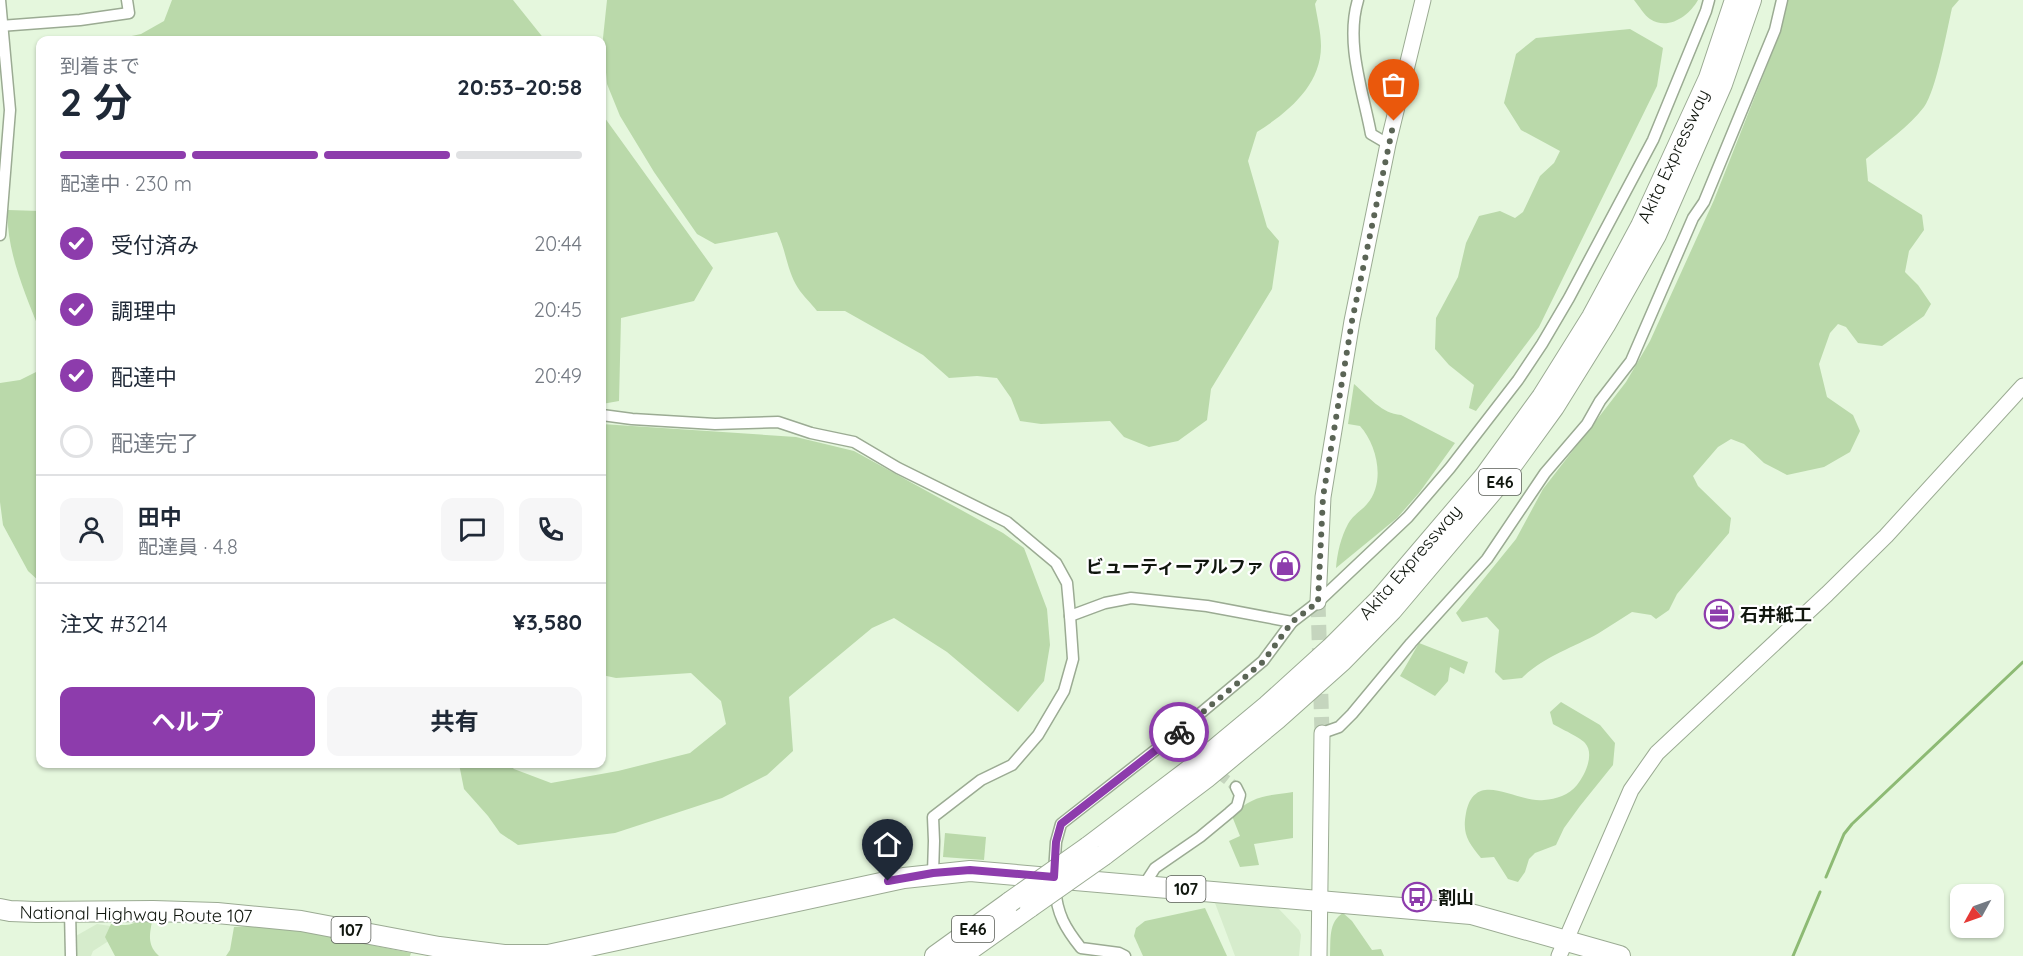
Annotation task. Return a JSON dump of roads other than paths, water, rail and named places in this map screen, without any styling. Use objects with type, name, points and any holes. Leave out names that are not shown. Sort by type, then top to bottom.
[{"type":"highway","name":"Akita Expressway","points":[[961,956],[1030,908],[1267,706],[1331,648],[1380,600],[1484,477],[1555,377],[1592,317],[1641,226],[1708,78],[1735,0]]},
{"type":"highway","name":"Akita Expressway","points":[[935,956],[1010,902],[1096,851],[1206,778],[1342,661],[1392,610],[1496,487],[1554,407],[1594,344],[1656,235],[1722,84],[1751,0]]},
{"type":"highway","name":"National Highway Route 107","points":[[0,909],[10,911],[217,913],[301,921],[439,947],[504,955],[548,956],[857,887],[933,873],[970,870],[1471,914],[1563,948],[1620,956]]},
{"type":"main road","points":[[1318,602],[1323,497],[1352,321],[1388,144],[1423,0]]},
{"type":"main road","points":[[1563,948],[1631,790],[1657,753],[1886,536],[2023,386]]},
{"type":"main road","points":[[1319,956],[1322,733]]},
{"type":"street","points":[[0,0],[5,110],[0,235]]},
{"type":"street","points":[[1,26],[80,20],[129,13],[127,0]]},
{"type":"street","points":[[1358,0],[1354,15],[1353,44],[1371,134],[1388,144]]},
{"type":"street","points":[[1125,956],[1119,953],[1081,948],[1064,927],[1056,903],[1054,877],[1056,842],[1061,824],[1263,662],[1292,622],[1318,602],[1408,517],[1450,468],[1512,389],[1542,344],[1653,140],[1709,0]]},
{"type":"street","points":[[1322,733],[1339,727],[1352,714],[1487,559],[1545,473],[1587,424],[1600,401],[1631,362],[1693,218],[1704,202],[1775,30],[1782,0]]},
{"type":"street","points":[[606,416],[714,423],[778,422],[811,433],[854,442],[898,468],[1007,522],[1056,563],[1067,583],[1073,659],[1064,691],[1038,735],[1012,765],[981,780],[933,817],[933,873]]},
{"type":"street","points":[[1070,616],[1105,603],[1131,598],[1207,606],[1292,622]]},
{"type":"street","points":[[1144,885],[1155,868],[1200,837],[1237,806],[1240,795],[1236,787]]},
{"type":"street","points":[[70,911],[71,956]]},
{"type":"waterway","points":[[1826,877],[1844,834],[1852,824],[2023,662]]},
{"type":"waterway","points":[[1793,956],[1820,892]]},
{"type":"tunnel","points":[[1318,602],[1322,733]]},
{"type":"tunnel","points":[[1172,737],[1236,787]]},
{"type":"place","name":"ビューティーアルファ","points":[[1285,566]]},
{"type":"place","name":"石井紙工","points":[[1719,614]]},
{"type":"place","name":"割山","points":[[1417,897]]}]
